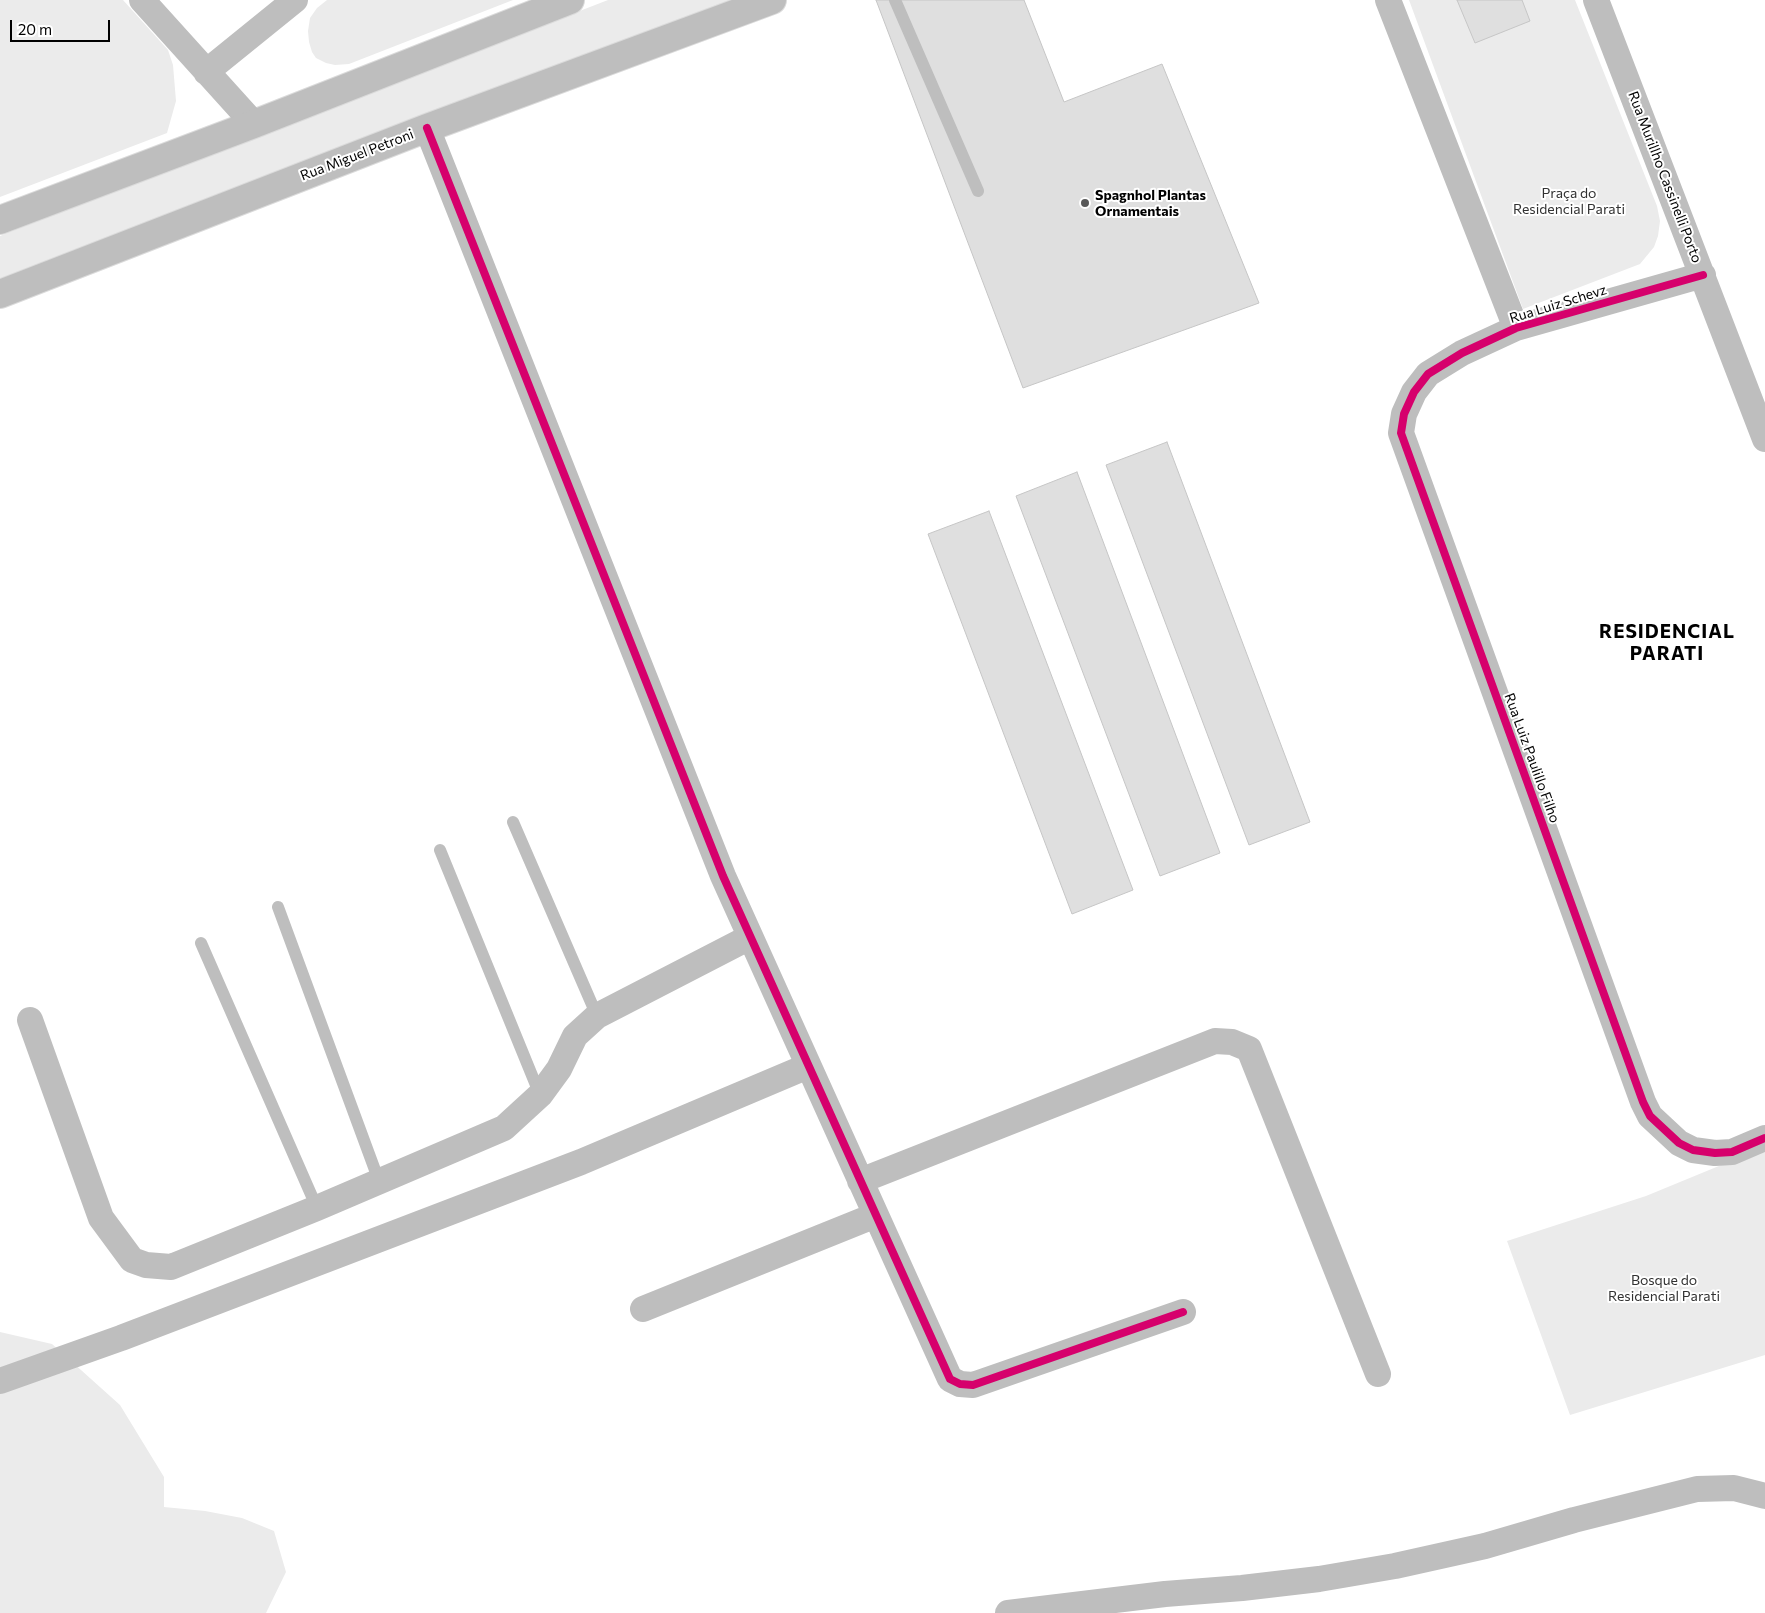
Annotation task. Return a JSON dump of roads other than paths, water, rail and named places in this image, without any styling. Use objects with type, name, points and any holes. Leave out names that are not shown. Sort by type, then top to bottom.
[{"type":"main road","points":[[0,220],[254,124],[570,0]]},
{"type":"main road","name":"Rua Miguel Petroni","points":[[0,294],[427,128],[772,0]]},
{"type":"street","points":[[142,0],[254,124]]},
{"type":"street","points":[[206,72],[295,0]]},
{"type":"street","points":[[1388,0],[1516,328]]},
{"type":"street","name":"Rua Murillho Cassinelli Porto","points":[[1596,0],[1765,439]]},
{"type":"street","points":[[427,128],[723,876],[950,1379],[960,1384],[973,1385],[1183,1312]]},
{"type":"street","name":"Rua Luiz Schevz","points":[[1428,374],[1462,353],[1516,328],[1703,275]]},
{"type":"street","name":"Rua Luiz Paulillo Filho","points":[[1428,374],[1410,400],[1404,414],[1401,433],[1643,1102],[1650,1116],[1679,1143],[1693,1150],[1715,1153],[1732,1152],[1765,1138]]},
{"type":"street","points":[[30,1020],[101,1218],[132,1260],[146,1265],[171,1267],[317,1208],[504,1128],[540,1095],[559,1069],[575,1036],[597,1016],[750,938]]},
{"type":"street","points":[[860,1181],[1215,1041],[1232,1042],[1249,1049],[1378,1374]]},
{"type":"street","points":[[0,1381],[121,1338],[581,1162],[808,1066]]},
{"type":"street","points":[[643,1309],[876,1214]]},
{"type":"street","points":[[1008,1613],[1165,1594],[1319,1579],[1386,1568],[1485,1546],[1574,1520],[1697,1489],[1734,1488],[1765,1496]]},
{"type":"lane","points":[[895,0],[978,191]]},
{"type":"lane","points":[[513,822],[597,1016]]},
{"type":"lane","points":[[440,850],[540,1095]]},
{"type":"lane","points":[[278,907],[379,1181]]},
{"type":"lane","points":[[201,943],[317,1208]]},
{"type":"place","name":"Spagnhol Plantas Ornamentais","points":[[1085,203]]},
{"type":"district","name":"RESIDENCIAL PARATI","points":[[1667,643]]},
{"type":"park label","name":"Praça do Residencial Parati","points":[[1569,202]]},
{"type":"park label","name":"Bosque do Residencial Parati","points":[[1664,1288]]}]
